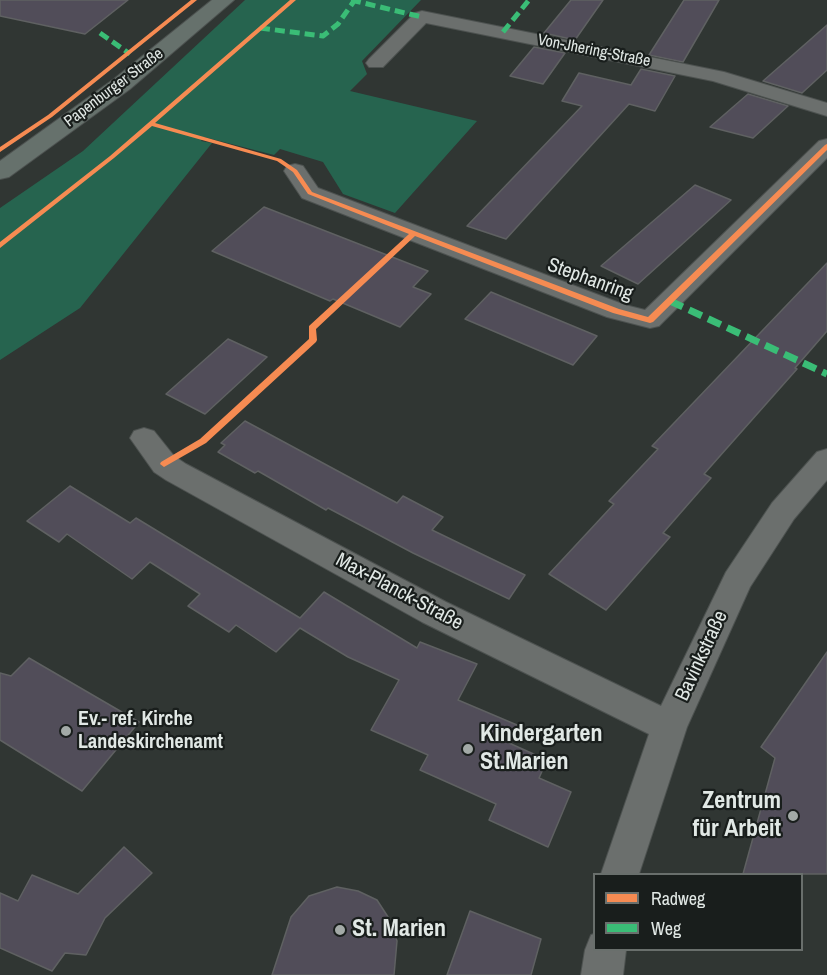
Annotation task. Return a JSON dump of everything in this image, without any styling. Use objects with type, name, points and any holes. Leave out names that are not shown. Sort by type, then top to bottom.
[{"type":"main road","name":"Papenburger Straße","points":[[0,172],[122,84],[224,0]]},
{"type":"street","name":"Von-Jhering-Straße","points":[[376,63],[422,17],[697,72],[763,89],[827,110]]},
{"type":"street","name":"Stephanring","points":[[296,171],[310,193],[604,306],[650,320],[827,146]]},
{"type":"street","name":"Max-Planck-Straße","points":[[144,438],[164,464],[186,478],[434,612],[669,727]]},
{"type":"street","name":"Bavinkstraße","points":[[620,873],[669,727],[737,581],[783,511],[827,460]]},
{"type":"street","points":[[602,975],[606,951]]},
{"type":"green space","points":[[245,0],[421,0],[362,61],[367,74],[350,91],[477,121],[395,213],[343,194],[323,162],[280,149],[274,155],[204,137],[201,141],[212,143],[80,308],[0,360],[0,208],[83,151]]},
{"type":"building","points":[[0,0],[128,0],[85,34],[0,16]]},
{"type":"building","points":[[571,0],[603,0],[575,40],[544,33]]},
{"type":"building","points":[[684,0],[719,0],[683,62],[649,55]]},
{"type":"building","points":[[827,25],[827,70],[802,93],[763,81]]},
{"type":"building","points":[[534,47],[565,53],[543,84],[510,76]]},
{"type":"building","points":[[641,69],[675,76],[655,111],[629,104],[506,239],[467,226],[582,106],[562,101],[579,73],[631,85]]},
{"type":"building","points":[[748,94],[788,106],[753,138],[710,127]]},
{"type":"building","points":[[695,185],[731,200],[638,284],[601,266]]},
{"type":"building","points":[[264,207],[428,271],[413,287],[431,294],[400,327],[333,299],[330,301],[212,251]]},
{"type":"building","points":[[827,263],[827,331],[795,368],[797,369],[704,474],[711,478],[663,533],[670,537],[606,610],[549,574],[614,504],[609,501],[658,449],[652,446]]},
{"type":"building","points":[[491,292],[597,336],[573,365],[465,319]]},
{"type":"building","points":[[228,339],[267,357],[205,414],[166,394]]},
{"type":"building","points":[[245,421],[397,503],[403,496],[443,517],[432,530],[525,575],[509,599],[413,553],[328,508],[326,510],[258,471],[255,473],[218,452],[225,445],[221,443]]},
{"type":"building","points":[[70,486],[130,523],[136,518],[300,618],[324,592],[417,648],[420,642],[477,664],[458,700],[517,725],[509,743],[547,760],[539,778],[571,792],[548,847],[489,820],[496,804],[420,770],[428,755],[371,730],[399,680],[348,657],[300,628],[276,652],[236,625],[229,632],[188,606],[200,594],[150,562],[132,579],[67,534],[59,542],[27,521]]},
{"type":"building","name":"Zentrum für Arbeit","points":[[827,652],[827,874],[743,873],[775,758],[761,747]]},
{"type":"building","name":"Ev.- ref. Kirche Landeskirchenamt","points":[[29,658],[139,722],[82,791],[0,740],[0,673],[11,676]]},
{"type":"building","points":[[124,847],[152,873],[105,918],[86,955],[65,953],[52,971],[0,948],[0,893],[18,901],[32,875],[78,894]]},
{"type":"building","name":"St. Marien","points":[[337,887],[358,891],[377,900],[390,920],[397,941],[394,975],[272,975],[291,917],[309,896]]},
{"type":"building","points":[[470,911],[541,939],[531,975],[447,975]]},
{"type":"marked path","points":[[351,0],[422,17]]},
{"type":"marked path","points":[[503,32],[529,0]]},
{"type":"marked path","points":[[260,28],[323,36],[338,24],[354,1]]},
{"type":"marked path","points":[[100,33],[130,54]]},
{"type":"marked path","points":[[670,301],[827,374]]},
{"type":"cycle path","points":[[0,150],[50,116],[194,0]]},
{"type":"cycle path","points":[[0,246],[112,157],[293,0]]},
{"type":"cycle path","points":[[150,123],[279,160],[295,171],[310,193],[616,311],[650,320],[827,146]]},
{"type":"cycle path","points":[[164,464],[203,441],[313,340],[312,328],[414,233]]},
{"type":"place","name":"Ev.- ref. Kirche Landeskirchenamt","points":[[66,731]]},
{"type":"place","name":"Kindergarten St.Marien","points":[[468,749]]},
{"type":"place","name":"Zentrum für Arbeit","points":[[793,816]]},
{"type":"place","name":"St. Marien","points":[[340,930]]}]
